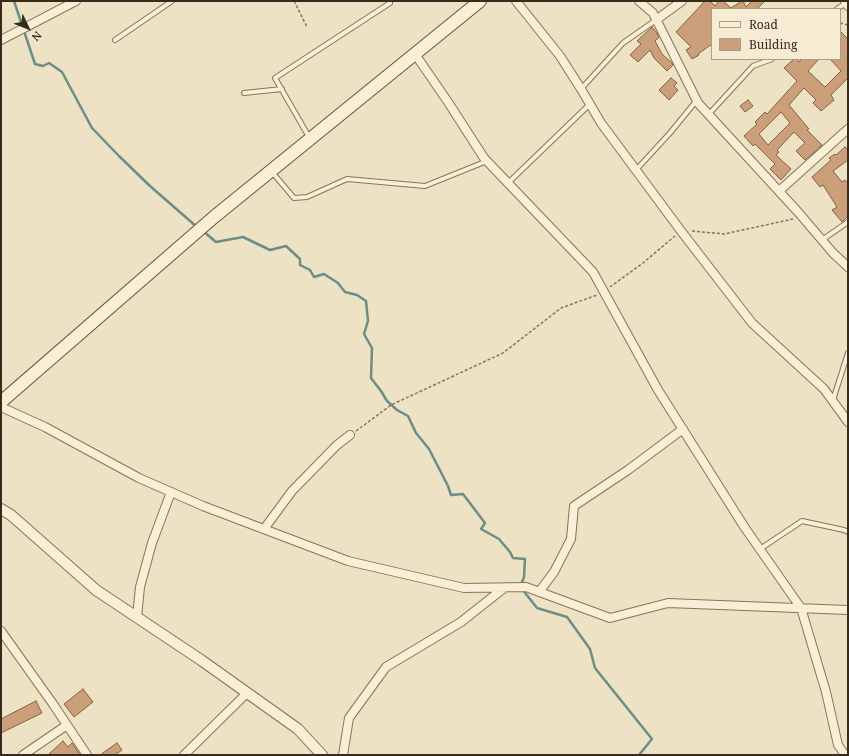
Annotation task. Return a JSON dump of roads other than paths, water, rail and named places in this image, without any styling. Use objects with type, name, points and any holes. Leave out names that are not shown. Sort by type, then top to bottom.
[{"type":"main road","points":[[1,402],[214,217],[480,1]]},
{"type":"street","points":[[1,40],[76,1]]},
{"type":"street","points":[[516,1],[560,56],[601,123],[752,323],[824,389],[848,422]]},
{"type":"street","points":[[639,1],[653,13],[698,102],[803,217],[833,253],[848,267]]},
{"type":"street","points":[[656,20],[682,1]]},
{"type":"street","points":[[415,54],[484,158],[593,272],[658,390],[745,528],[801,608],[826,692],[838,745],[845,755]]},
{"type":"street","points":[[779,191],[848,129]]},
{"type":"street","points":[[1,407],[46,427],[139,478],[203,506],[348,561],[464,588],[526,587],[610,618],[668,603],[848,610]]},
{"type":"street","points":[[539,592],[554,572],[571,539],[574,506],[628,470],[683,429]]},
{"type":"street","points":[[264,529],[292,491],[337,444],[350,435]]},
{"type":"street","points":[[137,617],[140,587],[152,543],[171,492]]},
{"type":"street","points":[[1,509],[11,515],[96,590],[201,660],[298,729],[322,755]]},
{"type":"street","points":[[343,755],[349,718],[386,667],[461,622],[504,588]]},
{"type":"street","points":[[1,631],[88,755]]},
{"type":"street","points":[[184,755],[247,693]]},
{"type":"street","points":[[23,755],[68,726]]},
{"type":"lane","points":[[115,40],[172,1]]},
{"type":"lane","points":[[310,139],[275,78],[390,3]]},
{"type":"lane","points":[[581,89],[623,43],[656,20]]},
{"type":"lane","points":[[709,114],[753,66],[769,60]]},
{"type":"lane","points":[[244,93],[282,89]]},
{"type":"lane","points":[[636,170],[670,133],[697,99]]},
{"type":"lane","points":[[508,183],[590,104]]},
{"type":"lane","points":[[271,171],[294,198],[308,197],[347,180],[425,186],[487,161]]},
{"type":"lane","points":[[822,240],[848,222]]},
{"type":"lane","points":[[833,401],[848,353]]},
{"type":"lane","points":[[760,550],[802,521],[848,532]]},
{"type":"waterway","points":[[14,1],[35,64],[43,66],[49,63],[62,72],[92,128],[150,186],[197,227]]},
{"type":"waterway","points":[[203,231],[216,242],[243,237],[270,250],[286,246],[300,259],[300,265],[310,270],[314,277],[324,274],[338,283],[345,292],[357,295],[366,301],[368,321],[364,334],[372,348],[371,378],[387,401],[397,410],[408,416],[416,433],[429,449],[451,495],[463,494],[485,523],[481,529],[499,539],[513,558],[525,559],[524,577],[521,585]]},
{"type":"waterway","points":[[522,589],[537,608],[567,617],[590,649],[595,668],[652,739],[639,755]]}]
